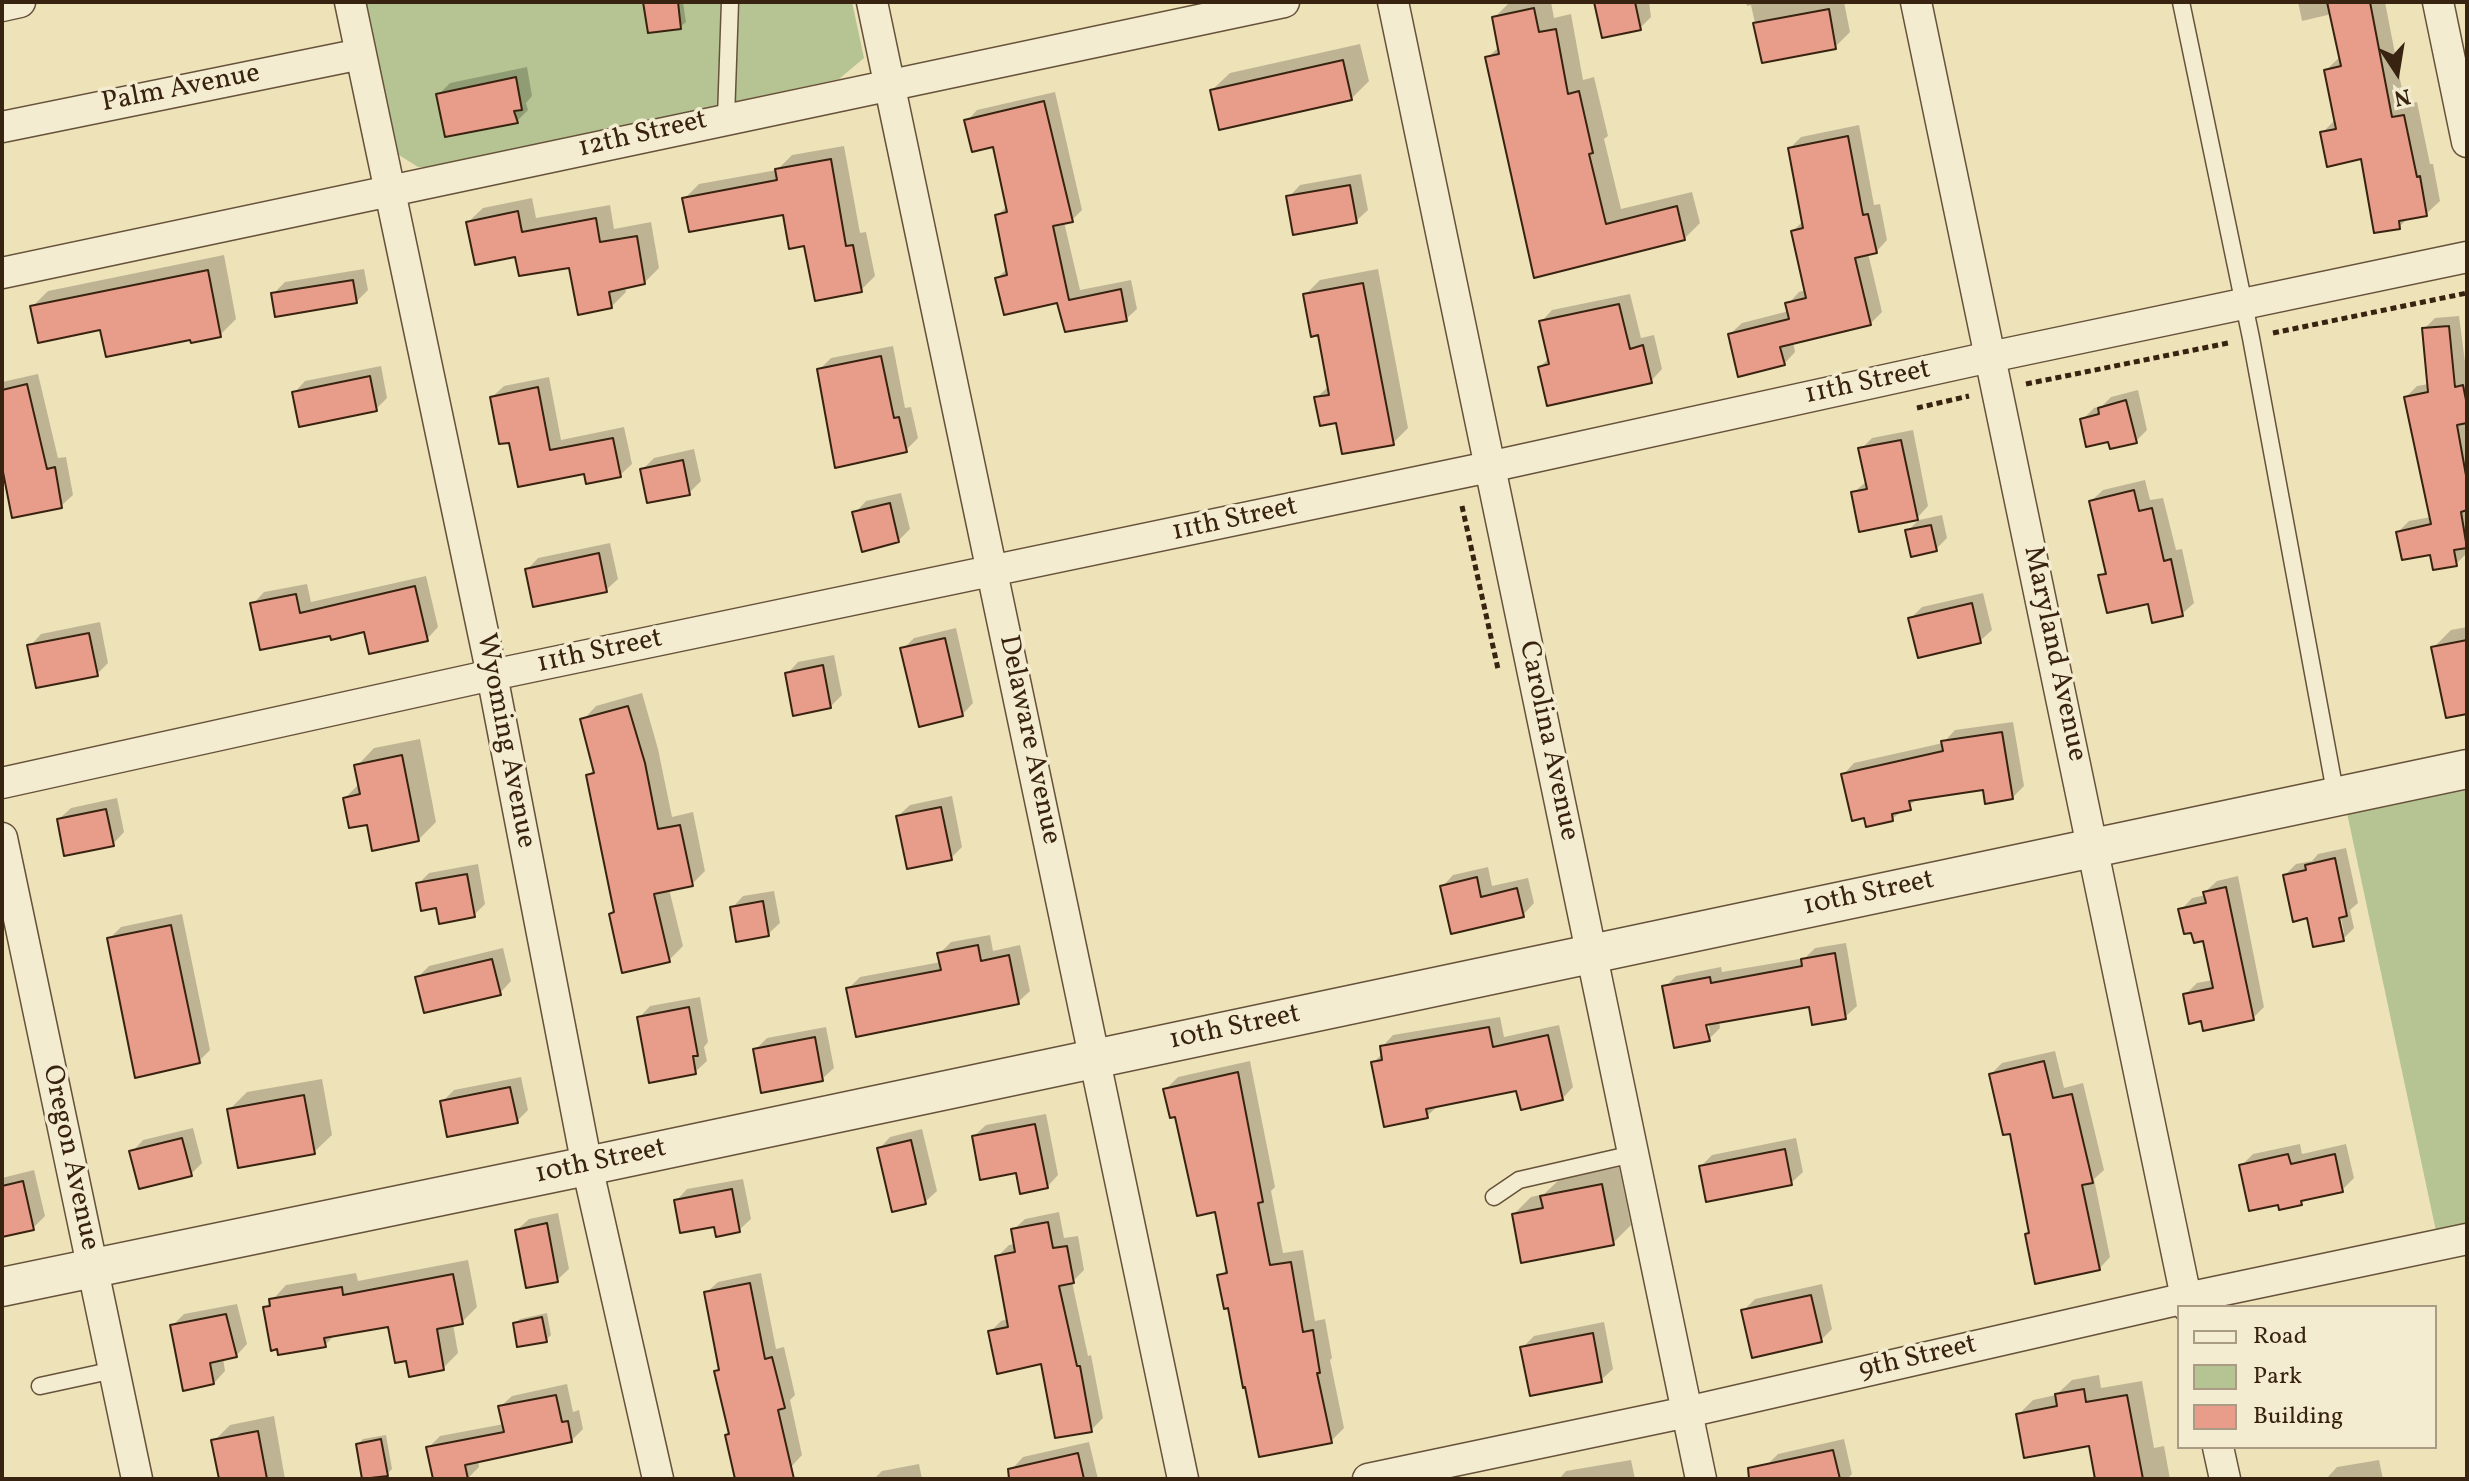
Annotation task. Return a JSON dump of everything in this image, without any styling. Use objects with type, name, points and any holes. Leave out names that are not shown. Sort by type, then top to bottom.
[{"type":"street","points":[[2,6],[20,2]]},
{"type":"street","name":"Wyoming Avenue","points":[[350,2],[492,675],[587,1166],[658,1479]]},
{"type":"street","name":"Delaware Avenue","points":[[872,2],[1183,1479]]},
{"type":"street","name":"12th Street","points":[[2,273],[390,193],[889,83],[1284,2]]},
{"type":"street","name":"Carolina Avenue","points":[[1393,2],[1701,1479]]},
{"type":"street","name":"Maryland Avenue","points":[[1916,2],[2187,1302]]},
{"type":"street","points":[[2438,2],[2467,142]]},
{"type":"street","name":"Palm Avenue","points":[[2,127],[361,54]]},
{"type":"street","name":"11th Street","points":[[2,783],[492,675],[1489,467],[2467,257]]},
{"type":"street","name":"10th Street","points":[[2,1287],[2467,769]]},
{"type":"street","name":"Oregon Avenue","points":[[2,838],[137,1479]]},
{"type":"street","name":"9th Street","points":[[1368,1479],[1687,1412],[2467,1239]]},
{"type":"street","points":[[2218,1449],[2225,1479]]},
{"type":"lane","points":[[726,118],[730,2]]},
{"type":"lane","points":[[2181,2],[2257,369],[2336,797]]},
{"type":"lane","points":[[1494,1197],[1519,1180],[1633,1154]]},
{"type":"lane","points":[[40,1386],[114,1370]]},
{"type":"path","points":[[1462,506],[1499,675]]},
{"type":"green space","points":[[365,2],[852,2],[864,58],[839,79],[434,167],[418,167],[399,155]]},
{"type":"green space","points":[[2467,788],[2467,1224],[2436,1231],[2347,813]]},
{"type":"building","points":[[643,2],[678,2],[681,29],[648,33]]},
{"type":"building","points":[[1594,2],[1635,2],[1641,30],[1602,38]]},
{"type":"building","points":[[2327,2],[2370,2],[2392,117],[2404,115],[2427,216],[2399,221],[2400,229],[2374,233],[2361,159],[2327,167],[2320,132],[2336,129],[2324,70],[2341,66]]},
{"type":"building","points":[[1534,8],[1539,32],[1556,29],[1568,94],[1579,91],[1593,153],[1589,154],[1606,224],[1677,206],[1685,240],[1534,278],[1485,57],[1499,54],[1492,17]]},
{"type":"building","points":[[1829,9],[1836,49],[1762,63],[1753,23]]},
{"type":"building","points":[[1343,60],[1352,100],[1219,130],[1210,90]]},
{"type":"building","points":[[516,77],[522,110],[514,111],[518,123],[445,137],[436,94]]},
{"type":"building","points":[[1044,101],[1073,222],[1053,226],[1069,300],[1121,289],[1127,321],[1065,332],[1057,303],[1004,315],[995,278],[1007,275],[995,215],[1007,212],[993,147],[972,152],[964,120]]},
{"type":"building","points":[[1848,136],[1863,215],[1868,214],[1877,253],[1855,258],[1871,325],[1780,347],[1785,365],[1738,377],[1728,334],[1789,319],[1785,303],[1806,298],[1791,231],[1803,228],[1788,148]]},
{"type":"building","points":[[831,159],[846,246],[853,245],[862,292],[815,301],[804,246],[789,249],[783,215],[689,232],[682,198],[777,180],[775,169]]},
{"type":"building","points":[[1350,185],[1357,223],[1293,235],[1286,196]]},
{"type":"building","points":[[518,211],[522,232],[596,218],[600,242],[637,236],[645,284],[609,292],[612,308],[578,315],[569,268],[519,276],[515,257],[475,265],[466,222]]},
{"type":"building","points":[[208,270],[221,337],[106,357],[100,330],[38,343],[30,306]]},
{"type":"building","points":[[353,280],[357,303],[275,317],[271,293]]},
{"type":"building","points":[[1363,283],[1394,445],[1342,454],[1336,423],[1320,426],[1314,397],[1329,395],[1318,335],[1311,337],[1303,294]]},
{"type":"building","points":[[1619,304],[1630,349],[1643,345],[1652,383],[1547,406],[1538,367],[1549,364],[1539,321]]},
{"type":"building","points":[[2449,326],[2455,387],[2463,385],[2467,405],[2467,423],[2457,425],[2467,481],[2467,510],[2461,512],[2467,548],[2454,550],[2457,566],[2433,570],[2430,555],[2402,560],[2396,532],[2431,524],[2404,397],[2428,392],[2422,328]]},
{"type":"building","points":[[881,356],[894,418],[899,417],[907,452],[835,468],[817,369]]},
{"type":"building","points":[[370,376],[377,411],[299,427],[292,392]]},
{"type":"building","points":[[27,384],[47,469],[55,467],[62,508],[12,518],[2,467],[2,390]]},
{"type":"building","points":[[538,387],[550,450],[613,438],[621,477],[586,484],[584,474],[518,487],[509,443],[499,444],[490,397]]},
{"type":"building","points":[[2126,400],[2137,443],[2110,449],[2108,442],[2086,447],[2080,419],[2099,414],[2098,408]]},
{"type":"building","points":[[1901,440],[1918,520],[1859,532],[1851,492],[1867,489],[1858,448]]},
{"type":"building","points":[[683,460],[690,495],[647,503],[640,469]]},
{"type":"building","points":[[2134,490],[2139,511],[2152,508],[2164,561],[2171,559],[2183,616],[2152,623],[2148,604],[2107,613],[2098,575],[2106,574],[2089,501]]},
{"type":"building","points":[[890,503],[899,542],[862,552],[852,512]]},
{"type":"building","points":[[1931,525],[1937,551],[1911,557],[1905,530]]},
{"type":"building","points":[[599,553],[607,592],[533,607],[525,569]]},
{"type":"building","points":[[415,586],[428,641],[369,654],[364,632],[260,650],[250,603],[296,594],[300,613]]},
{"type":"building","points":[[1972,603],[1981,643],[1918,658],[1908,618]]},
{"type":"building","points":[[89,633],[98,676],[36,688],[27,645]]},
{"type":"building","points":[[945,638],[963,716],[919,727],[900,648]]},
{"type":"building","points":[[2467,640],[2467,714],[2446,718],[2431,647]]},
{"type":"building","points":[[823,665],[831,708],[793,716],[785,673]]},
{"type":"building","points":[[628,706],[645,763],[658,829],[680,825],[693,886],[654,894],[670,962],[622,973],[609,914],[614,912],[586,775],[594,773],[580,719]]},
{"type":"building","points":[[2002,732],[2013,799],[1985,804],[1983,790],[1909,801],[1911,810],[1892,814],[1893,821],[1866,827],[1864,818],[1852,821],[1841,774],[1943,751],[1941,741]]},
{"type":"building","points":[[402,755],[419,841],[372,851],[367,825],[349,828],[343,798],[360,794],[354,765]]},
{"type":"building","points":[[941,807],[952,860],[907,869],[896,816]]},
{"type":"building","points":[[106,809],[114,846],[64,856],[57,819]]},
{"type":"building","points":[[2335,858],[2347,916],[2339,918],[2344,941],[2313,947],[2307,918],[2293,922],[2283,875],[2306,870],[2305,865]]},
{"type":"building","points":[[467,874],[475,917],[439,924],[436,908],[421,911],[416,883]]},
{"type":"building","points":[[1477,877],[1481,897],[1517,888],[1524,917],[1451,934],[1440,886]]},
{"type":"building","points":[[2226,887],[2254,1020],[2203,1031],[2201,1021],[2189,1024],[2183,994],[2213,988],[2203,941],[2194,943],[2191,933],[2184,934],[2178,909],[2206,903],[2203,892]]},
{"type":"building","points":[[763,901],[769,936],[736,942],[730,907]]},
{"type":"building","points":[[171,925],[200,1063],[135,1078],[107,938]]},
{"type":"building","points":[[978,945],[981,961],[1009,955],[1019,1004],[856,1037],[846,988],[941,970],[937,953]]},
{"type":"building","points":[[1835,953],[1846,1019],[1812,1025],[1809,1007],[1706,1025],[1710,1041],[1674,1048],[1662,986],[1710,977],[1711,983],[1802,966],[1801,959]]},
{"type":"building","points":[[492,959],[501,995],[424,1013],[415,977]]},
{"type":"building","points":[[689,1007],[698,1056],[693,1056],[696,1074],[649,1083],[637,1017]]},
{"type":"building","points":[[1489,1027],[1493,1047],[1548,1035],[1563,1100],[1521,1110],[1516,1091],[1426,1109],[1428,1118],[1384,1127],[1371,1062],[1382,1060],[1380,1046]]},
{"type":"building","points":[[815,1037],[823,1081],[761,1093],[753,1049]]},
{"type":"building","points":[[2044,1061],[2053,1098],[2072,1094],[2093,1183],[2082,1185],[2100,1270],[2035,1284],[2025,1234],[2029,1233],[2010,1134],[2003,1135],[1989,1074]]},
{"type":"building","points":[[1238,1072],[1263,1202],[1258,1203],[1270,1265],[1291,1262],[1303,1332],[1313,1330],[1320,1373],[1317,1373],[1332,1443],[1259,1457],[1228,1308],[1224,1309],[1217,1275],[1227,1273],[1215,1212],[1197,1216],[1175,1117],[1170,1118],[1163,1089]]},
{"type":"building","points":[[510,1087],[518,1123],[447,1137],[440,1101]]},
{"type":"building","points":[[304,1095],[315,1154],[238,1168],[227,1109]]},
{"type":"building","points":[[1035,1124],[1048,1188],[1020,1194],[1016,1173],[980,1180],[972,1136]]},
{"type":"building","points":[[182,1138],[192,1176],[139,1189],[129,1151]]},
{"type":"building","points":[[911,1140],[926,1204],[892,1212],[877,1148]]},
{"type":"building","points":[[1785,1149],[1792,1185],[1706,1202],[1699,1166]]},
{"type":"building","points":[[2288,1154],[2291,1164],[2335,1154],[2343,1192],[2301,1201],[2302,1205],[2279,1210],[2278,1205],[2249,1211],[2239,1165]]},
{"type":"building","points":[[23,1181],[34,1230],[2,1237],[2,1186]]},
{"type":"building","points":[[1602,1184],[1614,1245],[1521,1263],[1512,1214],[1543,1208],[1540,1196]]},
{"type":"building","points":[[732,1189],[740,1232],[716,1237],[714,1227],[680,1233],[674,1200]]},
{"type":"building","points":[[1048,1222],[1053,1248],[1067,1246],[1074,1283],[1059,1286],[1077,1366],[1080,1366],[1092,1432],[1055,1438],[1041,1364],[997,1374],[988,1331],[1008,1327],[995,1256],[1015,1252],[1011,1229]]},
{"type":"building","points":[[547,1223],[558,1282],[526,1288],[515,1230]]},
{"type":"building","points":[[453,1274],[463,1324],[437,1329],[444,1370],[409,1377],[406,1361],[395,1363],[388,1327],[324,1338],[326,1347],[278,1355],[277,1349],[271,1351],[263,1307],[270,1306],[269,1299],[342,1287],[343,1295]]},
{"type":"building","points":[[750,1283],[765,1359],[772,1357],[785,1408],[778,1410],[794,1479],[735,1479],[725,1435],[729,1434],[714,1371],[719,1370],[704,1292]]},
{"type":"building","points":[[1811,1295],[1822,1342],[1752,1358],[1741,1310]]},
{"type":"building","points":[[226,1314],[237,1357],[210,1363],[214,1384],[183,1391],[170,1325]]},
{"type":"building","points":[[542,1317],[547,1342],[517,1347],[513,1323]]},
{"type":"building","points":[[1593,1333],[1602,1382],[1530,1396],[1520,1347]]},
{"type":"building","points":[[2084,1389],[2086,1402],[2127,1395],[2143,1479],[2095,1479],[2089,1446],[2024,1458],[2016,1414],[2057,1406],[2055,1394]]},
{"type":"building","points":[[556,1395],[562,1422],[568,1421],[572,1442],[465,1465],[468,1479],[433,1479],[426,1447],[504,1432],[498,1406]]},
{"type":"building","points":[[258,1431],[267,1479],[219,1479],[211,1440]]},
{"type":"building","points":[[381,1439],[388,1476],[362,1479],[356,1444]]},
{"type":"building","points":[[1833,1450],[1840,1479],[1749,1479],[1748,1468]]},
{"type":"building","points":[[1078,1453],[1084,1479],[1009,1479],[1008,1469]]}]
